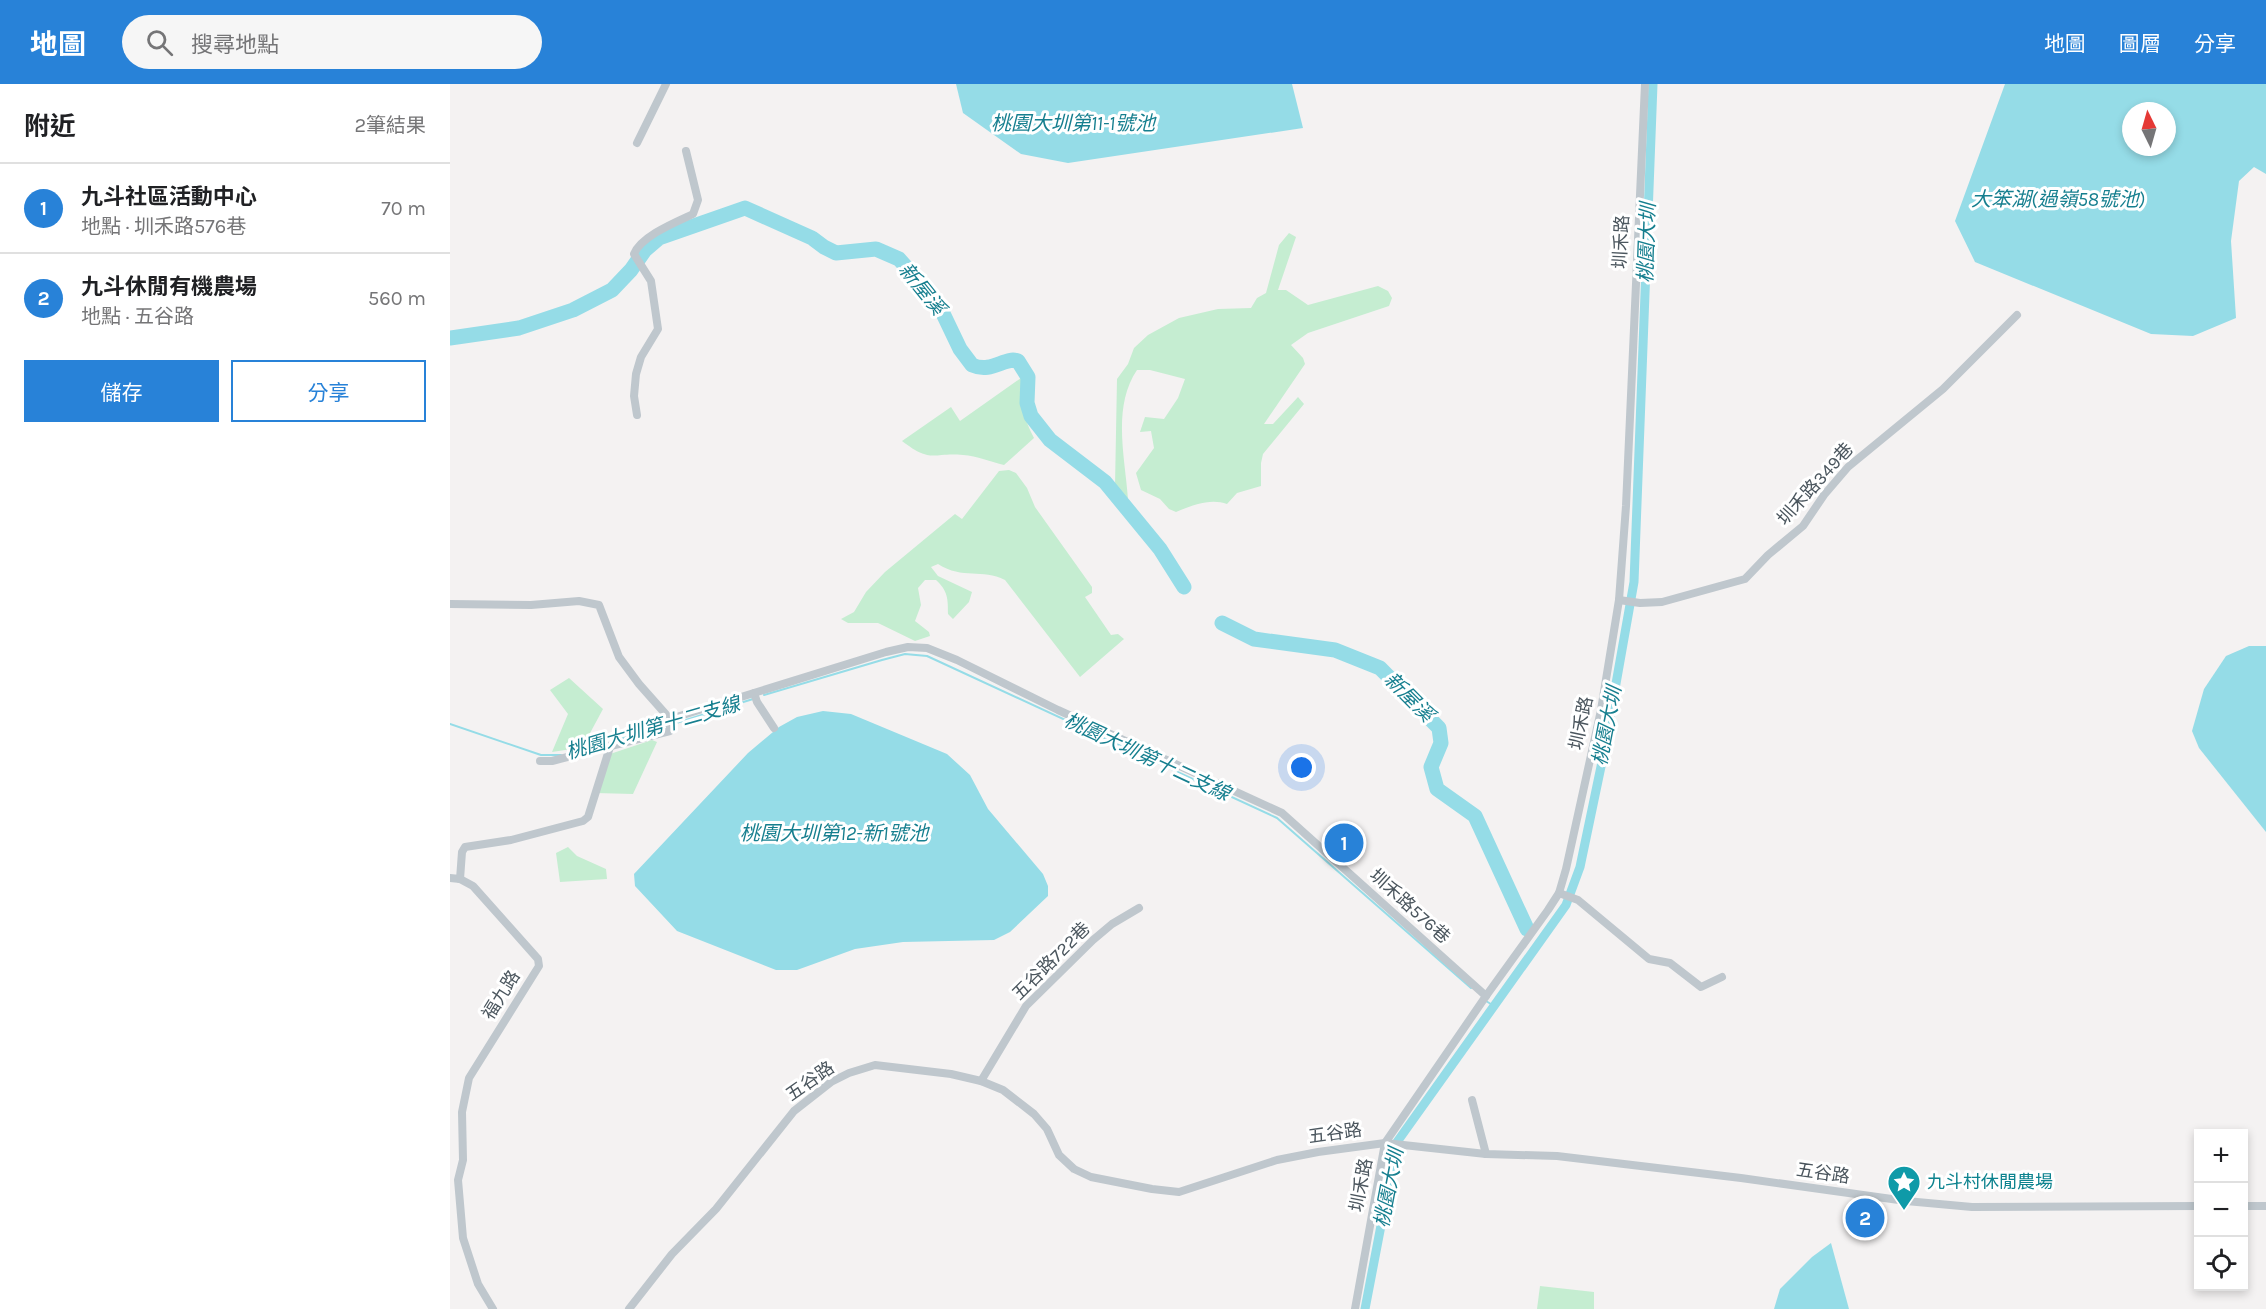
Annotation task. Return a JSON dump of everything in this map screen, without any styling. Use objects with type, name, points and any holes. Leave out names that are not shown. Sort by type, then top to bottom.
[{"type":"street","points":[[637,143],[666,84]]},
{"type":"street","name":"圳禾路","points":[[1355,1309],[1385,1143],[1486,996],[1561,893],[1601,710],[1621,601],[1645,84]]},
{"type":"street","points":[[637,415],[634,396],[636,374],[641,357],[658,329],[651,280],[634,254],[636,249],[658,232],[693,214],[698,200],[686,151]]},
{"type":"street","name":"圳禾路349巷","points":[[1621,601],[1662,602],[1745,579],[1768,555],[1803,526],[1824,495],[1848,467],[1943,389],[2016,315]]},
{"type":"street","points":[[450,604],[531,605],[579,601],[599,605],[619,657],[670,719],[670,731],[552,761],[540,761]]},
{"type":"street","name":"圳禾路576巷","points":[[670,719],[908,647],[927,648],[1282,813],[1486,996]]},
{"type":"street","points":[[754,693],[757,702],[774,728]]},
{"type":"street","points":[[450,879],[460,879],[462,852],[465,847],[511,840],[583,821],[588,817],[610,747]]},
{"type":"street","name":"福九路","points":[[460,879],[473,886],[538,959],[538,966],[469,1078],[462,1112],[463,1160],[458,1180],[463,1238],[478,1284],[493,1309]]},
{"type":"street","points":[[1561,893],[1575,898],[1649,959],[1670,963],[1701,987],[1722,977]]},
{"type":"street","name":"五谷路722巷","points":[[981,1081],[1026,1006],[1093,940],[1112,924],[1139,908]]},
{"type":"street","name":"五谷路","points":[[629,1309],[672,1254],[716,1209],[794,1111],[831,1082],[849,1073],[875,1065],[951,1074],[981,1081],[1003,1090],[1034,1114],[1047,1130],[1059,1155],[1074,1169],[1090,1178],[1179,1192],[1277,1160],[1385,1143],[1486,1154],[1557,1156],[1741,1178],[1906,1202],[1972,1207],[2194,1206]]},
{"type":"street","points":[[1472,1100],[1486,1154]]},
{"type":"street","points":[[2248,1206],[2266,1206]]},
{"type":"green space","points":[[1289,233],[1296,237],[1278,290],[1286,290],[1308,305],[1378,286],[1388,291],[1392,298],[1389,306],[1308,333],[1291,345],[1303,358],[1305,364],[1264,424],[1273,424],[1298,397],[1304,404],[1263,454],[1261,486],[1237,493],[1227,504],[1208,502],[1176,512],[1169,509],[1160,499],[1141,490],[1136,473],[1154,448],[1151,431],[1140,432],[1145,417],[1164,419],[1178,398],[1185,379],[1150,370],[1137,370],[1129,384],[1122,416],[1128,499],[1115,486],[1117,379],[1128,364],[1134,348],[1148,335],[1179,318],[1218,309],[1251,308],[1257,298],[1266,293],[1279,245]]},
{"type":"green space","points":[[1021,378],[1023,409],[1034,438],[1004,465],[953,454],[926,455],[902,441],[951,407],[960,421]]},
{"type":"green space","points":[[1009,470],[1016,473],[1027,488],[1035,507],[1092,587],[1092,593],[1085,597],[1111,635],[1118,634],[1124,639],[1080,677],[1005,580],[988,575],[956,572],[938,564],[931,567],[938,576],[972,592],[969,602],[953,619],[948,614],[943,588],[936,580],[925,580],[918,588],[921,605],[915,621],[929,632],[930,636],[915,641],[878,623],[848,623],[841,619],[854,612],[866,592],[885,572],[955,514],[962,519],[999,471]]},
{"type":"green space","points":[[569,678],[603,709],[585,747],[552,752],[568,714],[550,690]]},
{"type":"green space","points":[[652,740],[657,742],[633,794],[595,793],[607,755]]},
{"type":"green space","points":[[568,847],[577,856],[606,869],[607,879],[560,882],[556,853]]},
{"type":"green space","points":[[1540,1286],[1594,1292],[1594,1309],[1537,1309]]},
{"type":"water","name":"桃園大圳第11-1號池","points":[[956,84],[1292,84],[1303,128],[1068,163],[1021,154],[963,113]]},
{"type":"water","name":"大笨湖(過嶺58號池)","points":[[2005,84],[2266,84],[2266,174],[2254,167],[2239,181],[2231,241],[2236,318],[2193,336],[2151,334],[1975,262],[1955,221]]},
{"type":"water","points":[[2249,646],[2266,646],[2266,832],[2199,748],[2192,731],[2204,689],[2226,656]]},
{"type":"water","name":"桃園大圳第12-新1號池","points":[[823,711],[851,714],[947,754],[970,775],[988,809],[1043,874],[1048,886],[1048,896],[1010,932],[994,940],[903,942],[855,949],[797,970],[776,970],[677,931],[635,886],[634,874],[748,753],[779,727],[797,717]]},
{"type":"water","points":[[1831,1243],[1849,1309],[1774,1309],[1780,1289],[1812,1257]]},
{"type":"waterway","name":"桃園大圳","points":[[1365,1309],[1397,1142],[1566,905],[1580,867],[1603,757],[1634,582],[1653,84]]},
{"type":"waterway","name":"新屋溪","points":[[450,338],[519,328],[573,310],[612,290],[631,270],[645,250],[659,238],[745,208],[812,238],[836,253],[876,249],[899,259],[938,303],[960,349],[972,365],[986,367],[1013,360],[1018,361],[1028,377],[1027,403],[1031,416],[1050,440],[1105,482],[1160,549],[1184,587]]},
{"type":"waterway","name":"新屋溪","points":[[1222,623],[1254,639],[1335,650],[1380,668],[1439,728],[1441,743],[1431,767],[1437,789],[1475,816],[1527,929]]},
{"type":"waterway","name":"桃園大圳第十二支線","points":[[764,695],[905,654],[927,656],[1277,818],[1471,988]]},
{"type":"waterway","name":"桃園大圳第十二支線","points":[[673,724],[753,699]]},
{"type":"waterway","name":"桃園大圳第十二支線","points":[[450,724],[541,755],[561,755]]},
{"type":"waterway","name":"桃園大圳第十二支線","points":[[621,739],[667,725]]},
{"type":"waterway","name":"桃園大圳第十二支線","points":[[1486,1001],[1494,1006]]},
{"type":"place","name":"九斗社區活動中心","points":[[1344,843]]},
{"type":"place","name":"九斗村休閒農場","points":[[1904,1211]]},
{"type":"place","name":"九斗休閒有機農場","points":[[1865,1218]]}]
